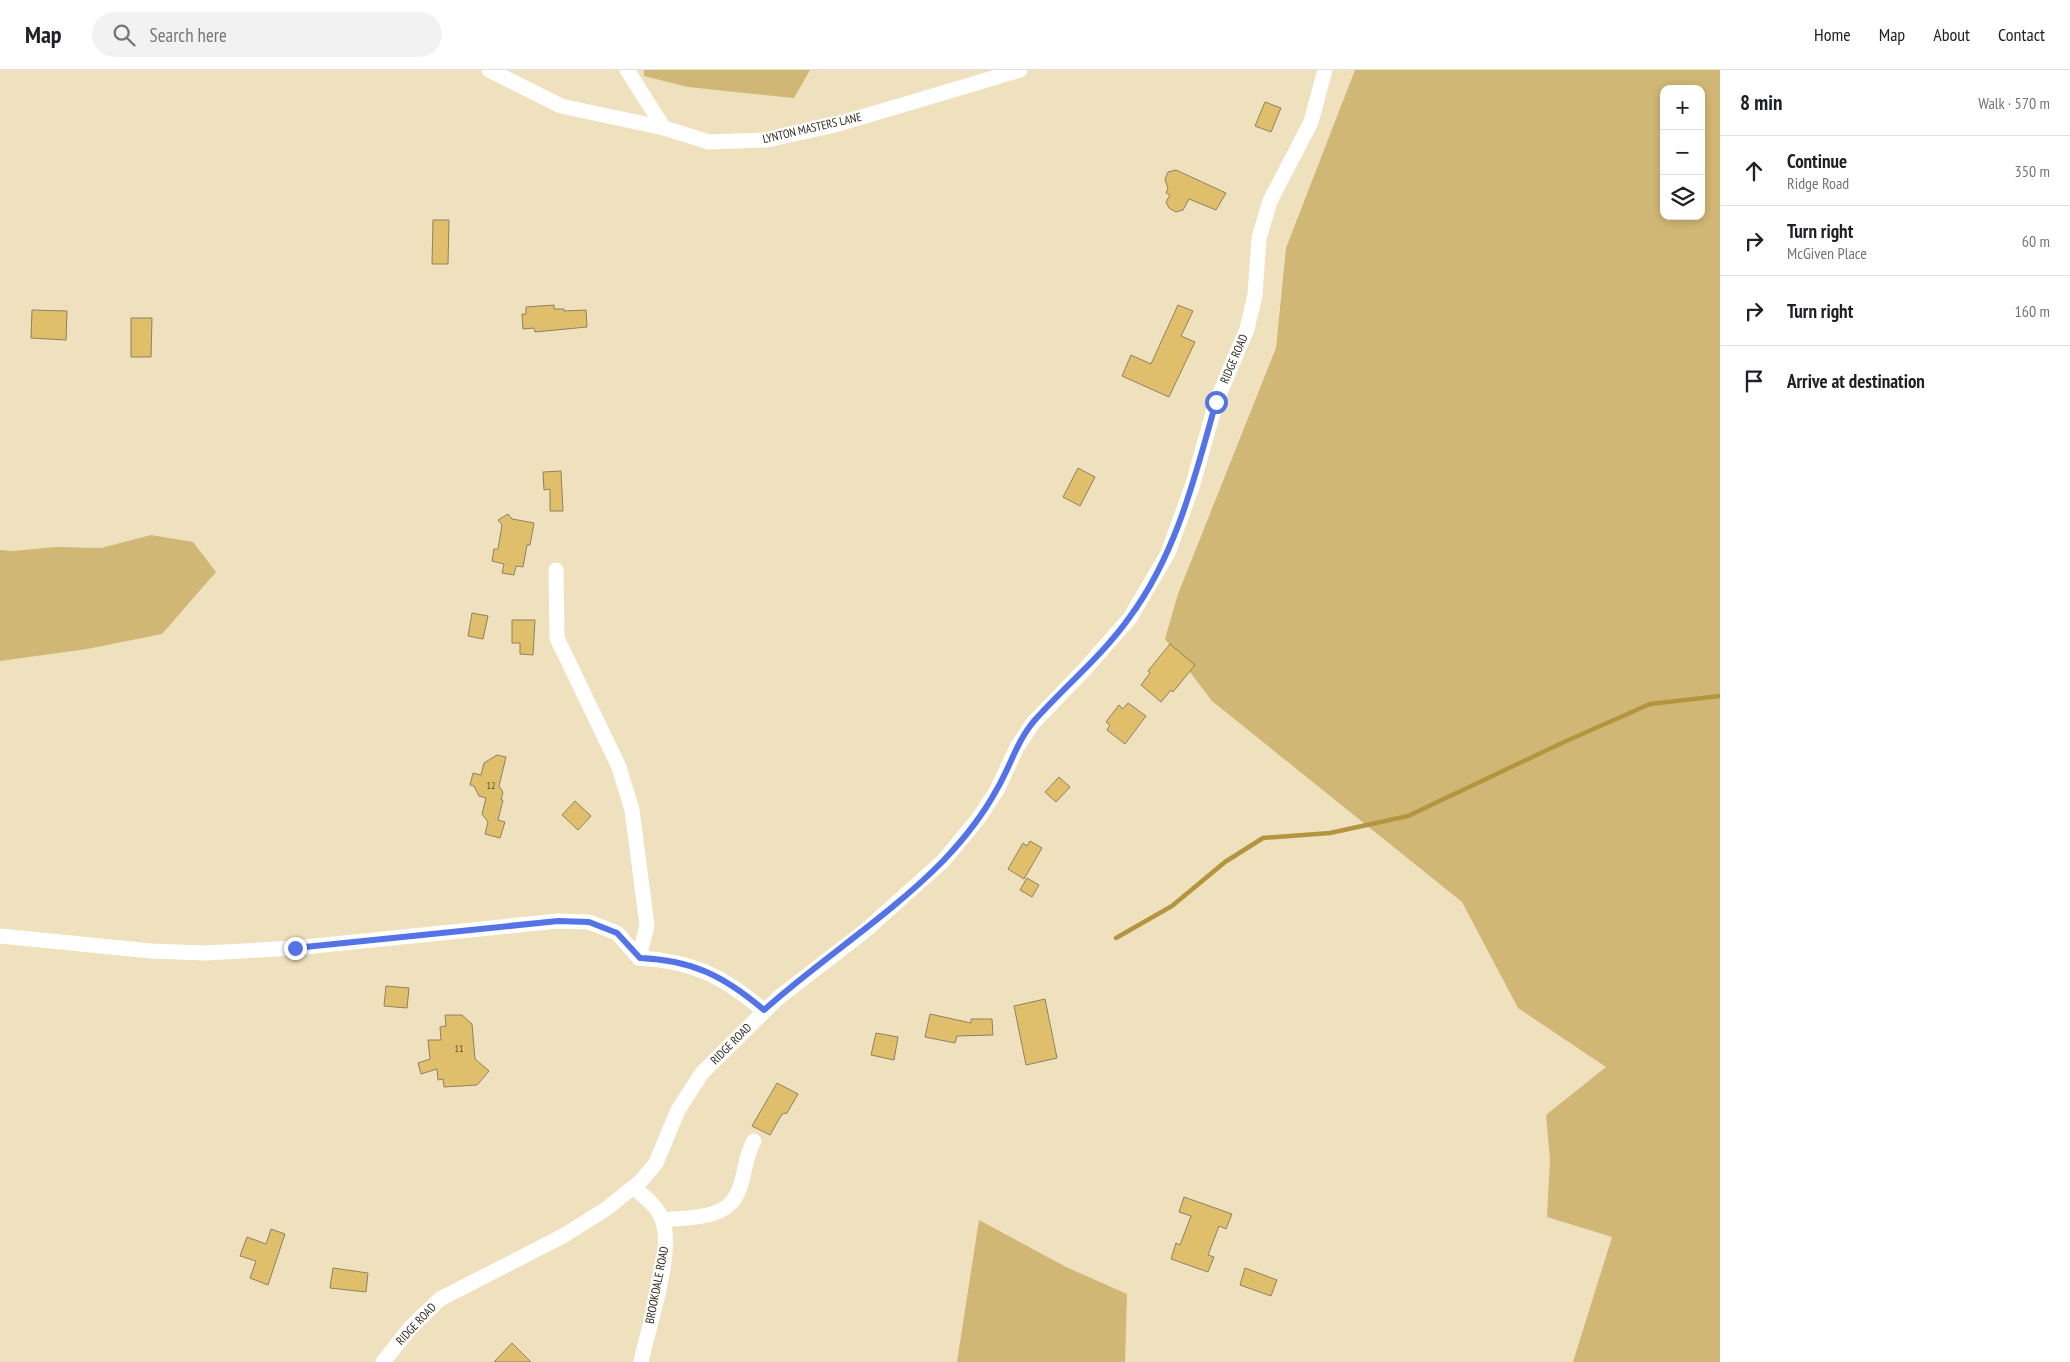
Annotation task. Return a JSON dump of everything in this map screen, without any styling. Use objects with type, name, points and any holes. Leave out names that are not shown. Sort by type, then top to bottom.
[{"type":"street","name":"LYNTON MASTERS LANE","points":[[489,70],[561,106],[664,128],[709,142],[767,140],[835,125],[1020,70]]},
{"type":"street","points":[[628,70],[664,128]]},
{"type":"street","name":"RIDGE ROAD","points":[[383,1362],[411,1326],[440,1298],[563,1236],[634,1188],[656,1163],[678,1110],[692,1086],[713,1061],[764,1010],[866,930],[943,860],[978,819],[997,790],[1017,747],[1033,722],[1085,669],[1135,610],[1168,552],[1194,484],[1216,402],[1247,329],[1255,295],[1260,238],[1270,201],[1311,122],[1325,70]]},
{"type":"street","points":[[556,570],[558,638],[619,767],[632,810],[647,925],[640,958]]},
{"type":"street","points":[[0,936],[151,951],[205,953],[295,948],[558,921],[589,922],[617,933],[640,958],[670,959],[708,972],[747,996],[764,1010]]},
{"type":"street","points":[[634,1188],[651,1203],[663,1220],[708,1216],[721,1211],[731,1203],[738,1192],[748,1152],[754,1140]]},
{"type":"street","name":"BROOKDALE ROAD","points":[[641,1362],[665,1255],[666,1236],[663,1220]]},
{"type":"shaded area","points":[[644,70],[810,70],[794,98],[688,87],[644,76]]},
{"type":"shaded area","points":[[1355,70],[1720,70],[1720,1362],[1573,1362],[1612,1237],[1547,1217],[1550,1160],[1546,1115],[1606,1067],[1518,1008],[1462,902],[1212,701],[1165,639],[1178,594],[1276,348],[1286,248]]},
{"type":"shaded area","points":[[151,535],[193,542],[216,572],[162,634],[87,649],[0,661],[0,550],[13,551],[55,547],[101,548]]},
{"type":"shaded area","points":[[979,1220],[1066,1267],[1127,1294],[1125,1362],[957,1362]]},
{"type":"building","points":[[1265,102],[1281,108],[1271,132],[1255,126]]},
{"type":"building","points":[[1176,170],[1226,193],[1216,210],[1189,199],[1183,210],[1176,212],[1169,208],[1166,202],[1170,195],[1166,193],[1168,189],[1165,179],[1168,172]]},
{"type":"building","points":[[433,220],[449,220],[448,264],[432,264]]},
{"type":"building","points":[[554,305],[554,309],[564,309],[564,311],[586,310],[587,327],[535,332],[534,328],[523,329],[522,314],[526,314],[526,307]]},
{"type":"building","points":[[1178,305],[1193,311],[1181,336],[1195,342],[1169,397],[1122,376],[1131,355],[1151,364]]},
{"type":"building","points":[[32,310],[67,311],[66,340],[31,338]]},
{"type":"building","points":[[131,318],[152,318],[151,357],[131,357]]},
{"type":"building","points":[[1078,468],[1095,477],[1080,506],[1063,497]]},
{"type":"building","points":[[561,471],[563,511],[550,511],[550,489],[544,490],[543,472]]},
{"type":"building","points":[[508,514],[512,519],[534,523],[523,567],[516,566],[514,575],[502,573],[504,564],[492,561],[494,549],[498,549],[502,525],[498,520]]},
{"type":"building","points":[[472,613],[488,616],[483,639],[468,636]]},
{"type":"building","points":[[512,620],[535,620],[533,655],[520,654],[520,643],[512,643]]},
{"type":"building","points":[[1170,644],[1195,665],[1173,692],[1171,690],[1161,702],[1141,685],[1150,673],[1148,671]]},
{"type":"building","points":[[1128,703],[1146,716],[1125,744],[1107,730],[1110,725],[1106,722],[1119,705],[1123,709]]},
{"type":"building","points":[[497,755],[506,757],[499,786],[503,792],[501,800],[503,800],[498,820],[505,822],[500,838],[485,834],[488,822],[482,814],[486,798],[479,796],[474,786],[470,785],[473,773],[481,775],[484,763]]},
{"type":"building","points":[[1059,777],[1070,787],[1056,802],[1045,792]]},
{"type":"building","points":[[575,801],[591,816],[578,830],[562,815]]},
{"type":"building","points":[[1030,841],[1042,848],[1024,879],[1008,869],[1023,843],[1027,846]]},
{"type":"building","points":[[1027,878],[1039,885],[1032,897],[1020,890]]},
{"type":"building","points":[[386,986],[409,988],[407,1008],[384,1006]]},
{"type":"building","points":[[1045,999],[1057,1058],[1026,1065],[1014,1006]]},
{"type":"building","points":[[930,1014],[971,1023],[971,1019],[992,1019],[993,1035],[957,1036],[955,1043],[925,1037]]},
{"type":"building","points":[[445,1015],[462,1015],[472,1024],[475,1059],[489,1071],[477,1085],[444,1087],[443,1079],[438,1080],[437,1069],[421,1074],[418,1063],[430,1059],[428,1040],[441,1040],[440,1027],[446,1026]]},
{"type":"building","points":[[876,1033],[898,1037],[894,1060],[871,1055]]},
{"type":"building","points":[[777,1083],[798,1094],[787,1113],[782,1114],[770,1135],[752,1126]]},
{"type":"building","points":[[1184,1197],[1232,1214],[1226,1229],[1219,1226],[1208,1255],[1214,1257],[1208,1272],[1171,1259],[1176,1243],[1180,1245],[1191,1216],[1179,1212]]},
{"type":"building","points":[[271,1229],[285,1234],[268,1285],[250,1278],[256,1261],[240,1256],[247,1237],[266,1244]]},
{"type":"building","points":[[333,1268],[368,1273],[366,1292],[330,1288]]},
{"type":"building","points":[[1245,1268],[1277,1280],[1271,1296],[1240,1285]]},
{"type":"building","points":[[512,1343],[531,1362],[494,1362]]},
{"type":"waterway","points":[[1116,938],[1172,906],[1225,862],[1263,838],[1330,833],[1408,816],[1564,742],[1650,704],[1720,696]]},
{"type":"route","points":[[295,948],[558,921],[589,922],[617,933],[640,958],[670,959],[708,972],[747,996],[764,1010],[866,930],[943,860],[978,819],[997,790],[1017,747],[1033,722],[1085,669],[1130,618],[1168,552],[1194,484],[1216,402]]}]
